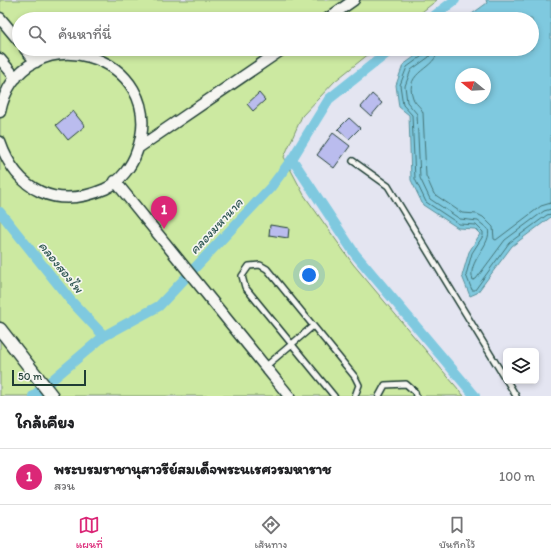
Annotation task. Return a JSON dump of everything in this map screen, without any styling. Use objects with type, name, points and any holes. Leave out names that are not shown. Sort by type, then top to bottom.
[{"type":"street","points":[[337,12],[354,0]]},
{"type":"street","points":[[0,18],[12,33]]},
{"type":"street","points":[[31,56],[36,62]]},
{"type":"street","points":[[0,112],[2,101],[16,78],[25,69],[36,62],[53,56]]},
{"type":"street","points":[[0,142],[6,159],[17,175],[33,188],[51,196],[70,198],[90,195],[108,188],[123,175],[131,164],[141,140],[142,120],[139,101],[130,83],[116,69],[99,59],[90,56]]},
{"type":"street","points":[[138,148],[273,56]]},
{"type":"street","points":[[0,59],[16,78]]},
{"type":"street","points":[[116,181],[288,396]]},
{"type":"street","points":[[0,329],[52,396]]},
{"type":"lane","points":[[353,161],[388,186],[503,375]]},
{"type":"lane","points":[[334,396],[245,287],[242,280],[245,268],[252,264],[264,266],[358,381],[358,389],[355,396]]},
{"type":"lane","points":[[265,367],[313,326]]},
{"type":"lane","points":[[379,396],[384,385],[406,384],[415,392],[416,396]]},
{"type":"lane","points":[[508,384],[516,396]]},
{"type":"green space","points":[[0,0],[437,0],[422,12],[12,12],[12,56],[366,56],[335,81],[302,116],[284,157],[304,195],[353,264],[464,396],[0,396]]},
{"type":"water","points":[[486,0],[551,0],[551,217],[512,246],[477,293],[470,296],[462,276],[469,252],[480,234],[475,229],[458,228],[423,205],[411,180],[409,115],[399,107],[396,85],[403,65],[415,56],[539,56],[539,12],[475,12],[487,3]]},
{"type":"building","points":[[259,93],[265,100],[253,111],[247,104]]},
{"type":"building","points":[[372,94],[382,103],[371,116],[361,107]]},
{"type":"building","points":[[73,111],[85,126],[68,140],[56,125]]},
{"type":"building","points":[[349,118],[360,128],[349,139],[338,129]]},
{"type":"building","points":[[333,133],[350,146],[334,168],[317,155]]},
{"type":"building","points":[[270,225],[289,228],[288,238],[269,235]]},
{"type":"waterway","name":"คลองมหานาค","points":[[439,12],[455,0]]},
{"type":"waterway","name":"คลองมหานาค","points":[[33,396],[104,336],[159,306],[271,187],[292,159],[329,99],[383,56]]},
{"type":"waterway","points":[[292,159],[355,254],[475,396]]},
{"type":"waterway","name":"คลองสองไพ","points":[[0,212],[72,302],[104,336]]},
{"type":"place","name":"พระบรมราชานุสาวรีย์สมเด็จพระนเรศวรมหาราช","points":[[164,229]]}]
